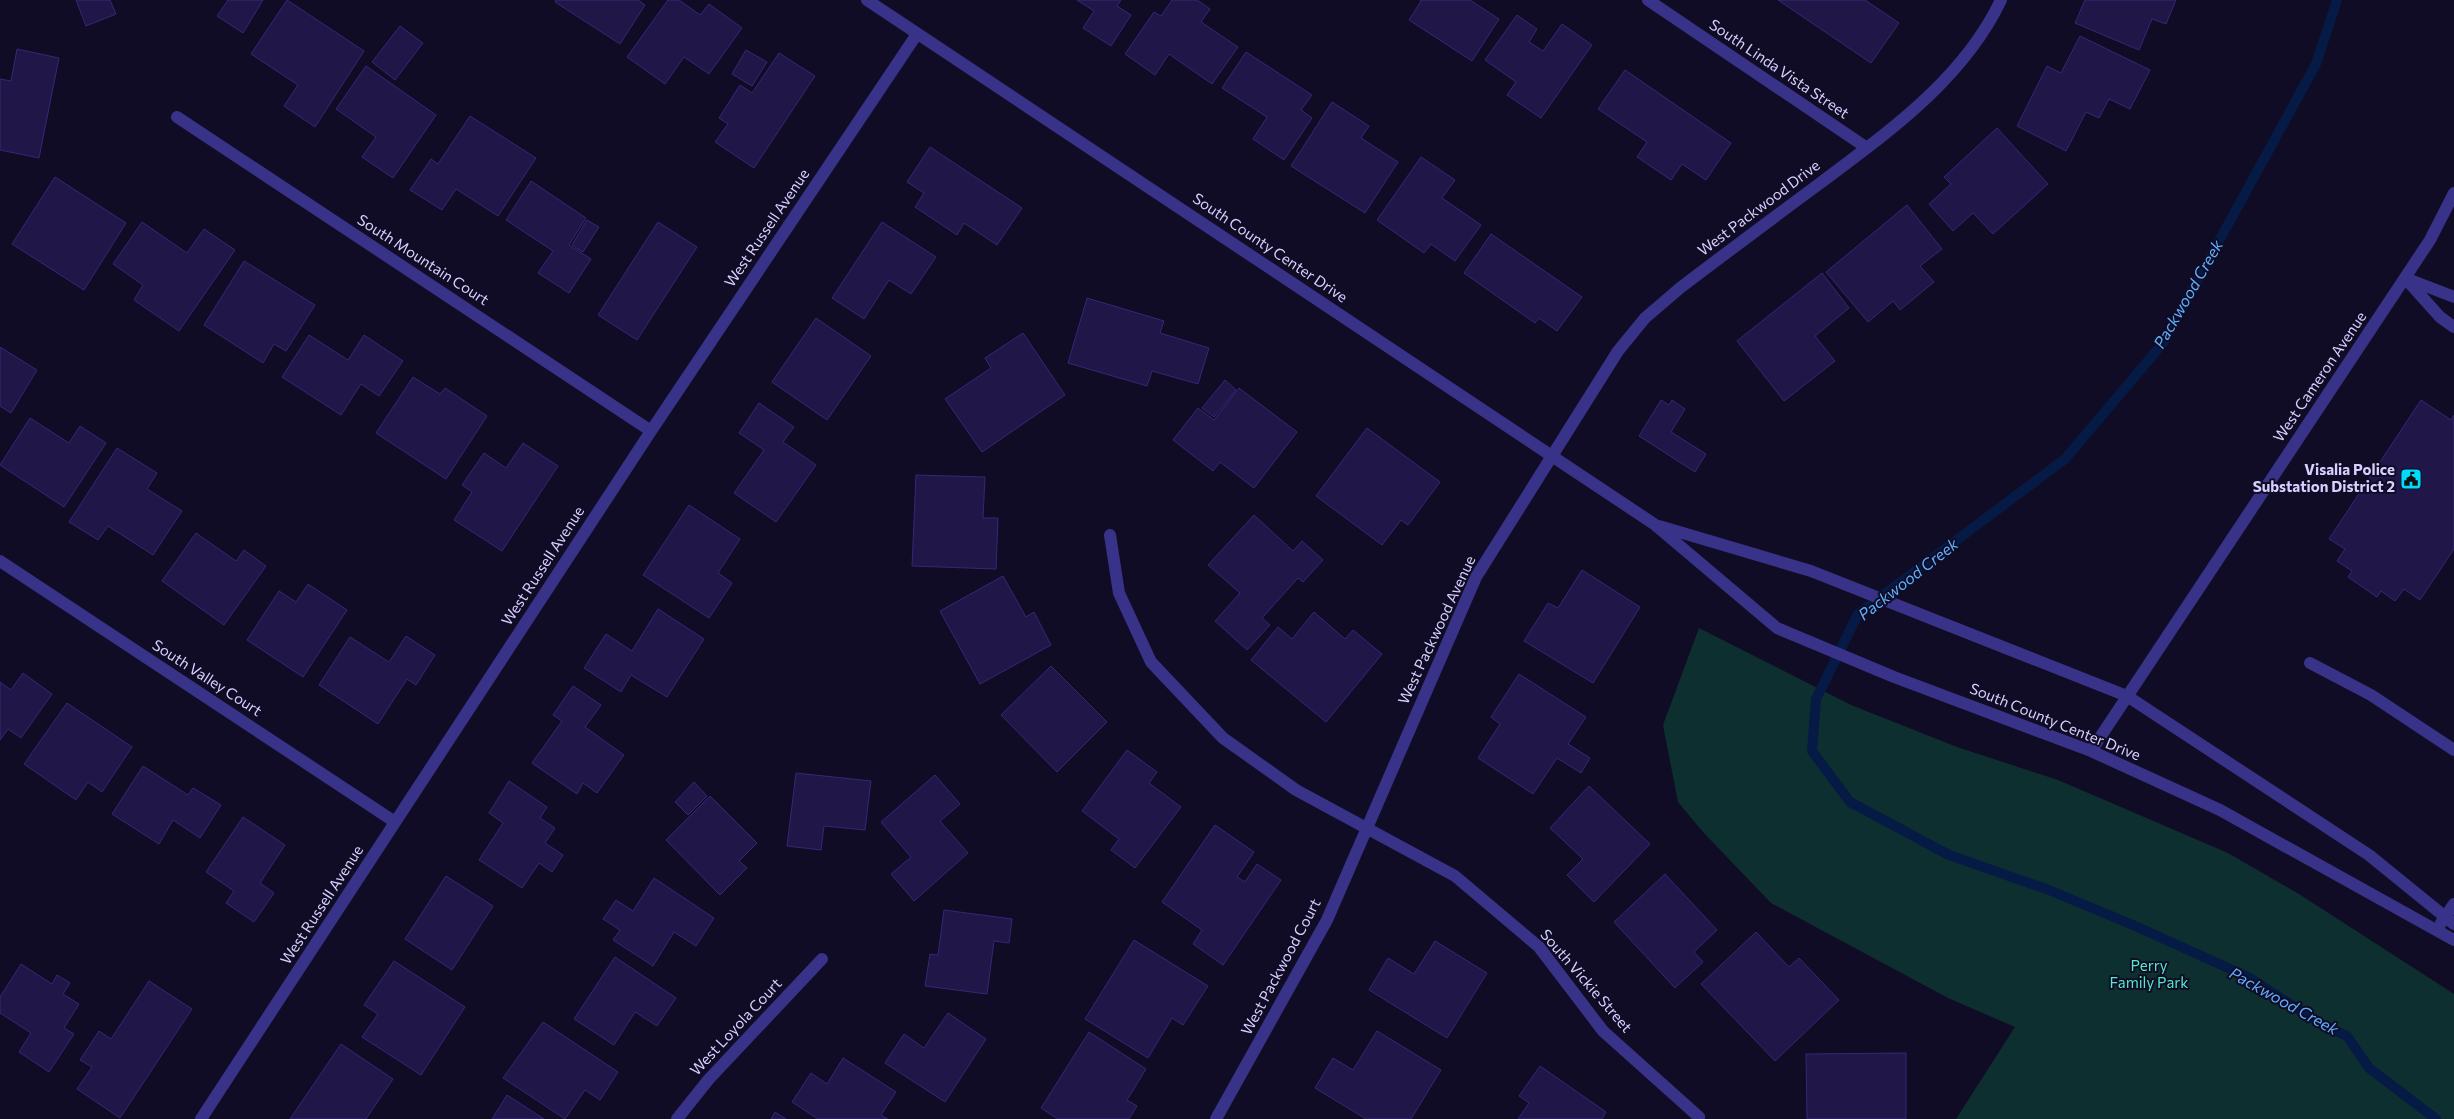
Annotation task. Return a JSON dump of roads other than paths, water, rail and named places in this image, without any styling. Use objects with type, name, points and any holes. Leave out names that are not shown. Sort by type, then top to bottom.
[{"type":"street","name":"South County Center Drive","points":[[867,0],[1654,524],[1777,628],[1894,676],[2091,751],[2220,810],[2454,940]]},
{"type":"street","name":"South Linda Vista Street","points":[[1648,0],[1867,148]]},
{"type":"street","name":"West Packwood Drive","points":[[1551,455],[1618,351],[1645,318],[1680,288],[1867,148],[1914,110],[1961,62],[1993,17],[2001,0]]},
{"type":"street","name":"West Russell Avenue","points":[[201,1119],[652,431],[917,34]]},
{"type":"street","name":"South Mountain Court","points":[[177,117],[652,431]]},
{"type":"street","name":"West Cameron Avenue","points":[[2091,751],[2430,240],[2454,193]]},
{"type":"street","points":[[2405,278],[2454,297]]},
{"type":"street","points":[[2405,278],[2440,317],[2454,327]]},
{"type":"street","name":"West Packwood Avenue","points":[[1366,826],[1476,577],[1551,455]]},
{"type":"street","name":"South County Center Drive","points":[[1654,524],[1811,571],[2127,696],[2369,855],[2450,920]]},
{"type":"street","name":"South Vickie Street","points":[[1110,535],[1119,593],[1151,662],[1222,738],[1296,790],[1366,826],[1455,876],[1539,947],[1603,1031],[1699,1118]]},
{"type":"street","name":"South Valley Court","points":[[0,561],[395,822]]},
{"type":"street","points":[[2310,662],[2371,696],[2454,750]]},
{"type":"street","name":"West Packwood Court","points":[[1216,1119],[1327,920],[1366,826]]},
{"type":"street","points":[[2437,930],[2450,920],[2454,904]]},
{"type":"street","name":"West Loyola Court","points":[[678,1119],[709,1079],[822,959]]},
{"type":"waterway","name":"Packwood Creek","points":[[2337,0],[2316,64],[2163,343],[2065,459],[1858,614],[1816,699],[1812,751],[1850,802],[1949,855],[2049,890],[2133,925],[2248,977],[2323,1025],[2347,1036],[2369,1068],[2436,1119]]},
{"type":"place","name":"Visalia Police Substation District 2","points":[[2411,479]]},
{"type":"park label","name":"Perry Family Park","points":[[2149,974]]}]
